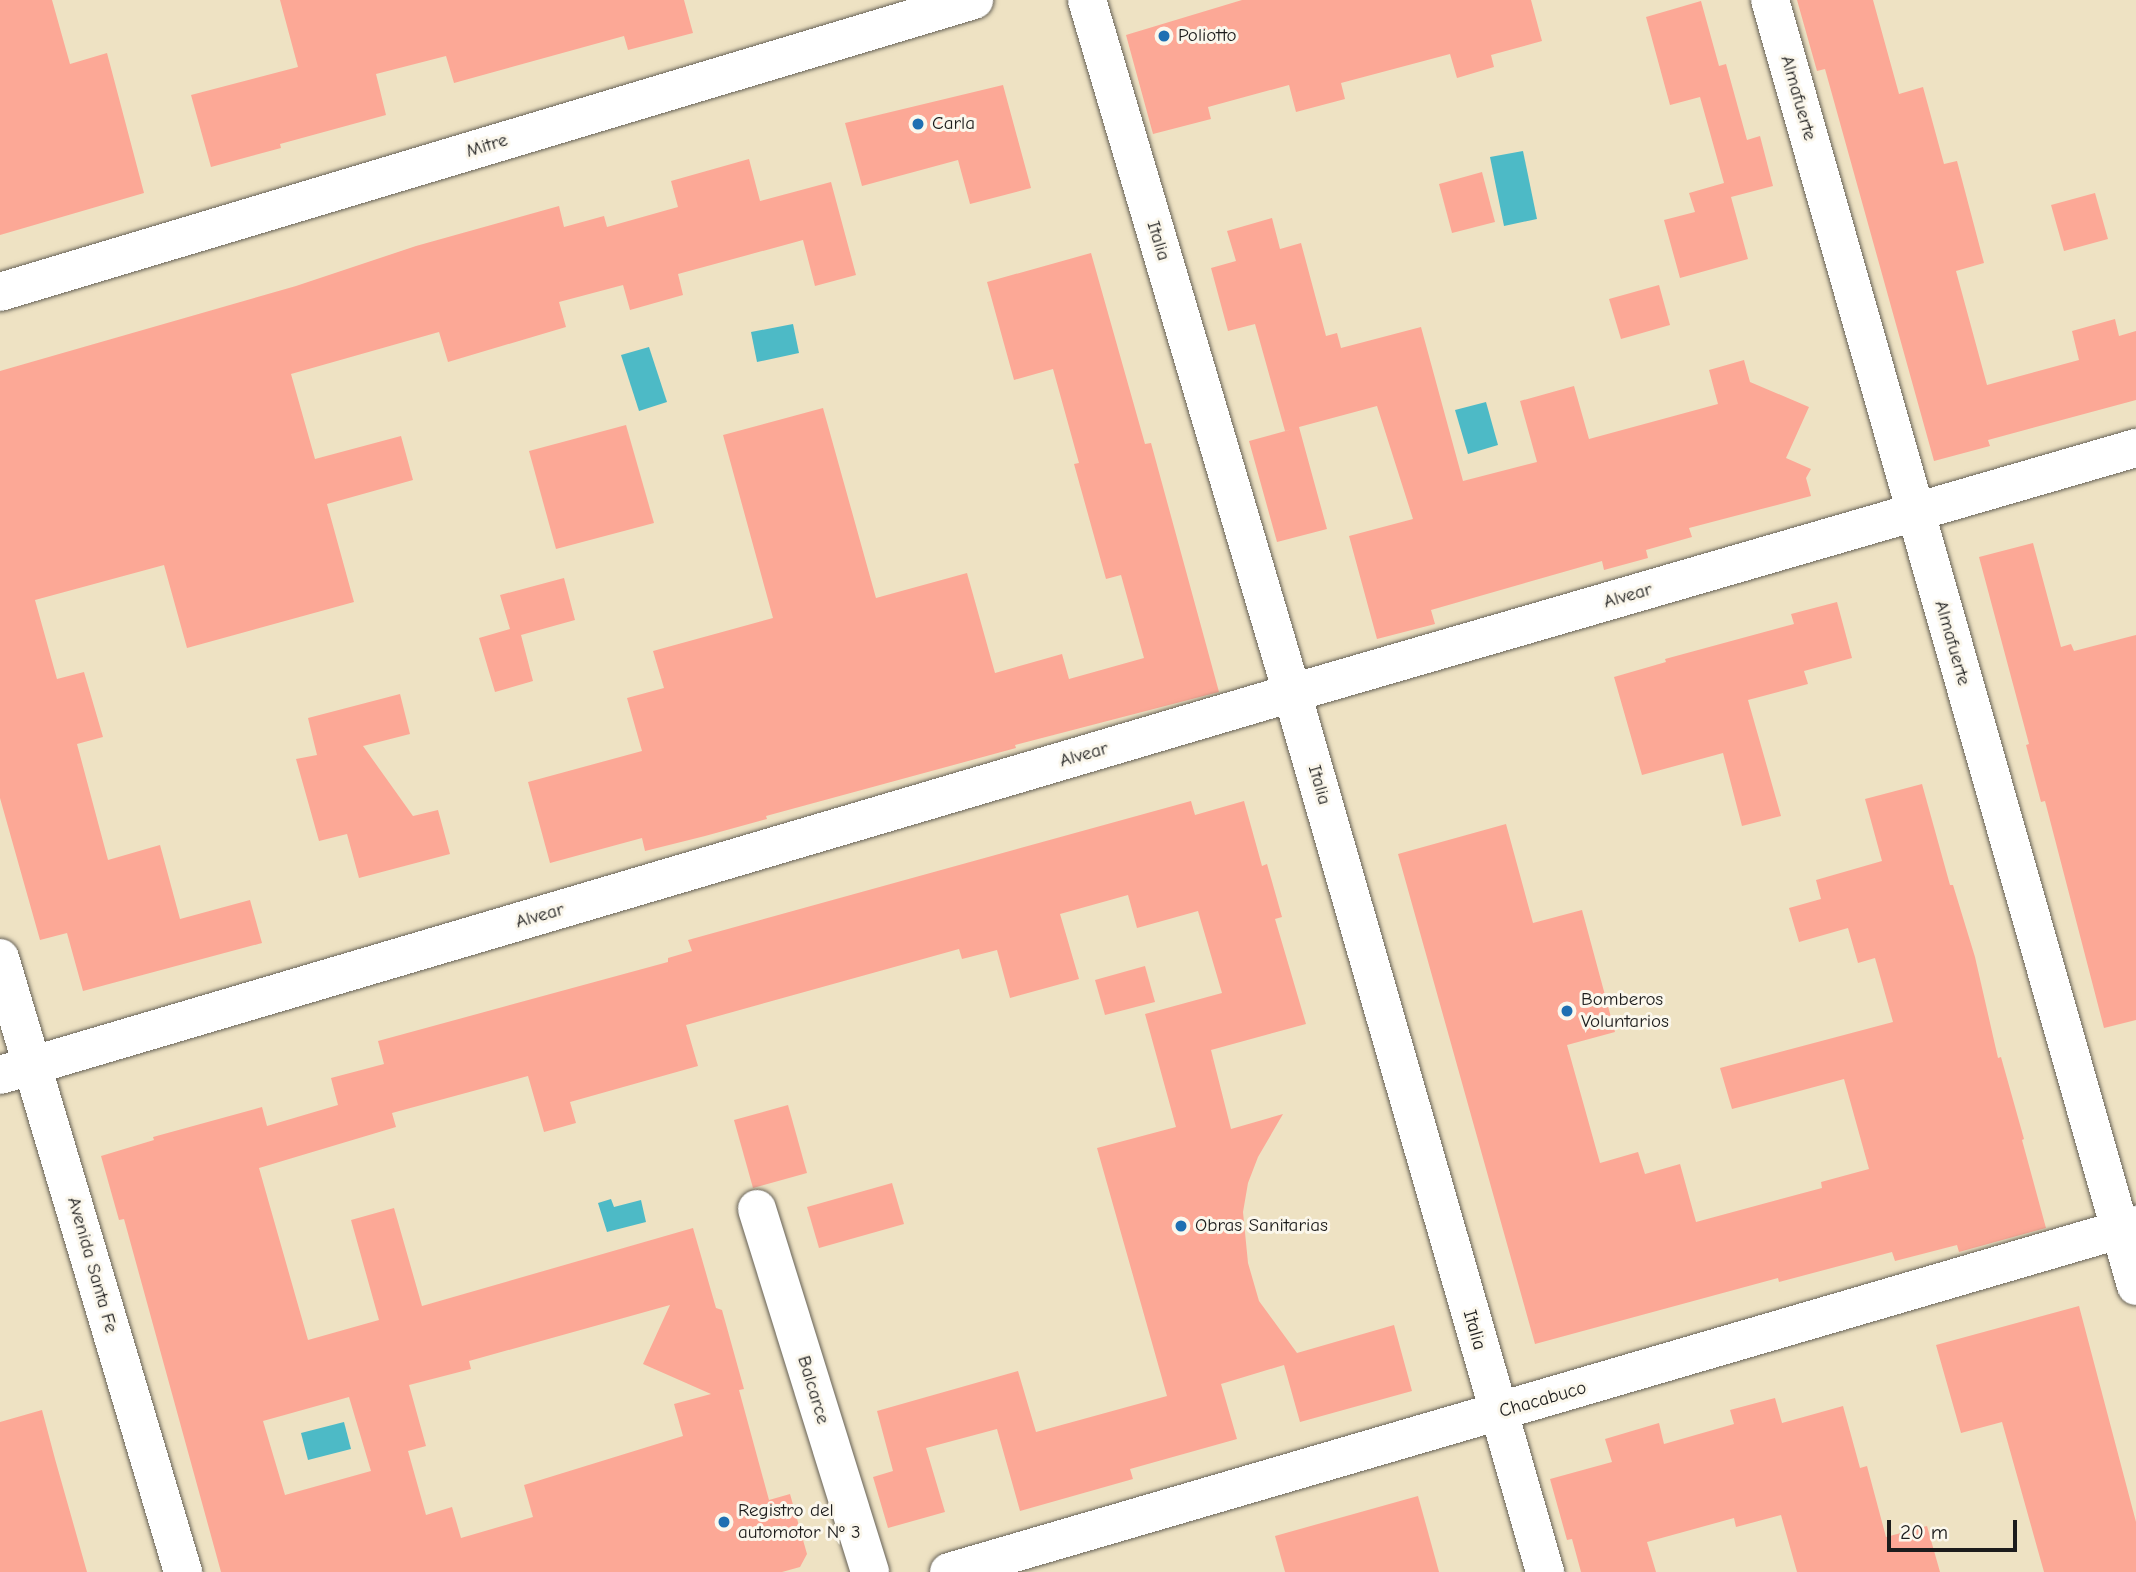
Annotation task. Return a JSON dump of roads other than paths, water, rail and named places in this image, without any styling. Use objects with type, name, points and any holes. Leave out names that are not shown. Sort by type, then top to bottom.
[{"type":"street","name":"Mitre","points":[[0,292],[974,0]]},
{"type":"street","name":"Italia","points":[[1087,0],[1292,693],[1545,1572]]},
{"type":"street","name":"Almafuerte","points":[[1770,0],[1915,513],[2128,1227],[2136,1286]]},
{"type":"street","name":"Alvear","points":[[17,1070],[1292,693],[2136,449]]},
{"type":"street","name":"Avenida Santa Fe","points":[[0,958],[17,1070],[183,1572]]},
{"type":"street","name":"Balcarce","points":[[757,1209],[870,1572]]},
{"type":"street","name":"Chacabuco","points":[[949,1572],[1498,1414],[2128,1227]]},
{"type":"water","points":[[1523,151],[1537,219],[1504,226],[1490,157]]},
{"type":"water","points":[[793,324],[799,353],[757,362],[751,332]]},
{"type":"water","points":[[649,347],[667,402],[639,411],[621,355]]},
{"type":"water","points":[[1486,402],[1498,445],[1468,454],[1455,410]]},
{"type":"water","points":[[611,1199],[614,1207],[641,1200],[646,1222],[607,1232],[598,1203]]},
{"type":"water","points":[[344,1422],[351,1449],[308,1460],[301,1433]]},
{"type":"place","name":"Poliotto","points":[[1164,36]]},
{"type":"place","name":"Carla","points":[[918,124]]},
{"type":"place","name":"Bomberos Voluntarios","points":[[1567,1011]]},
{"type":"place","name":"Obras Sanitarias","points":[[1181,1226]]},
{"type":"place","name":"Registro del automotor Nº 3","points":[[724,1522]]}]
